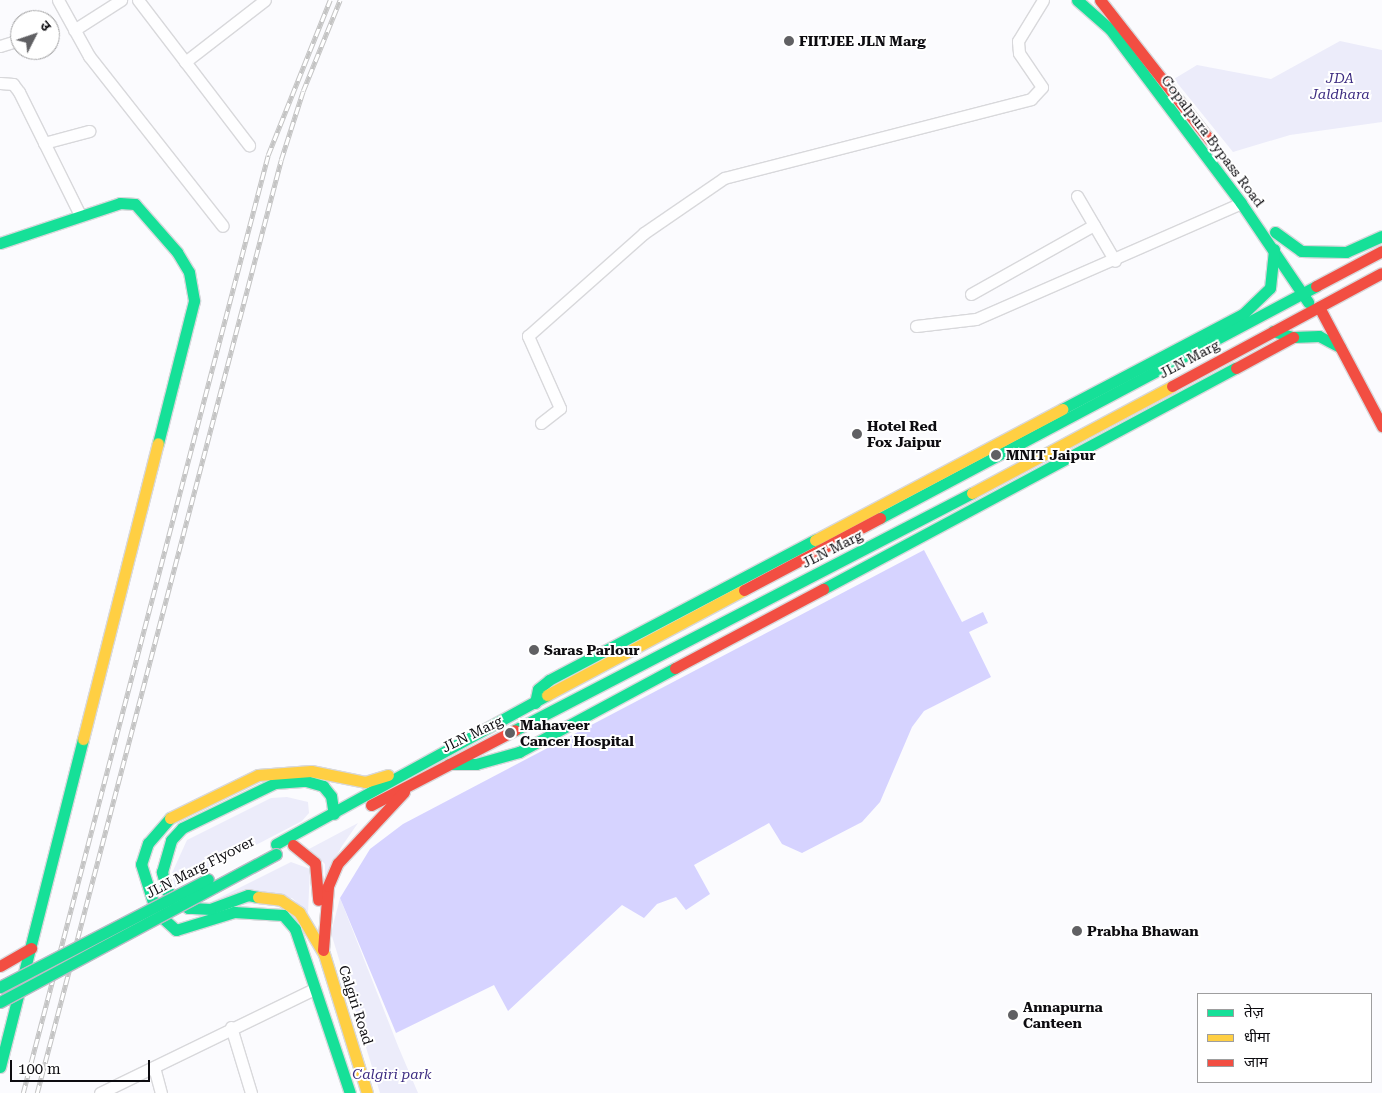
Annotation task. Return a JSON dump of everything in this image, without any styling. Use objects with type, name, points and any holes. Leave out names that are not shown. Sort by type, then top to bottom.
[{"type":"main road","name":"Gopalpura Bypass Road","points":[[1077,0],[1110,29],[1306,290]]},
{"type":"main road","name":"Gopalpura Bypass Road","points":[[1100,0],[1119,19],[1303,271],[1306,290]]},
{"type":"main road","points":[[1110,29],[1119,19]]},
{"type":"main road","points":[[0,1067],[194,301],[189,272],[142,208],[120,203],[1,241]]},
{"type":"main road","points":[[1275,232],[1301,251],[1346,252],[1382,236]]},
{"type":"main road","points":[[954,473],[1262,299],[1270,288],[1274,249]]},
{"type":"main road","name":"JLN Marg","points":[[410,768],[535,703],[954,473],[1073,414],[1382,251]]},
{"type":"main road","name":"JLN Marg","points":[[293,845],[925,518],[1382,273]]},
{"type":"main road","points":[[1306,290],[1316,309],[1331,329],[1382,426]]},
{"type":"main road","points":[[1273,331],[1293,337],[1319,336],[1340,346]]},
{"type":"main road","points":[[447,764],[476,764],[519,752],[1176,398],[1293,337]]},
{"type":"main road","points":[[1073,414],[1109,384]]},
{"type":"main road","points":[[1170,386],[1176,398]]},
{"type":"main road","points":[[350,1093],[300,944],[283,915],[262,910],[234,912],[176,930],[165,923],[145,884],[141,864],[148,843],[165,821],[258,775],[311,771],[365,782],[410,768]]},
{"type":"main road","name":"JLN Marg Flyover","points":[[0,1002],[276,849],[410,768]]},
{"type":"main road","points":[[324,954],[299,912],[270,897],[248,895],[210,909],[188,908],[167,890],[162,872],[164,858],[182,828],[275,782],[306,781],[323,786],[331,796],[334,814]]},
{"type":"main road","points":[[324,954],[322,936],[328,886],[338,863],[411,784]]},
{"type":"main road","points":[[293,845],[315,863],[318,873],[311,931],[300,944]]},
{"type":"main road","name":"JLN Marg Flyover","points":[[0,987],[276,849],[293,845]]},
{"type":"main road","points":[[0,966],[31,948]]},
{"type":"main road","name":"Calgiri Road","points":[[324,954],[367,1093]]},
{"type":"main road","points":[[0,1020],[16,1009]]},
{"type":"street","points":[[58,0],[89,56],[223,226]]},
{"type":"street","points":[[74,30],[122,0]]},
{"type":"street","points":[[138,0],[249,145]]},
{"type":"street","points":[[185,62],[265,0]]},
{"type":"street","points":[[541,423],[560,408],[528,336],[644,233],[724,178],[1031,99],[1042,87],[1019,53],[1018,41],[1043,0]]},
{"type":"street","points":[[0,83],[13,84],[19,92],[80,215]]},
{"type":"street","points":[[44,143],[88,131]]},
{"type":"street","points":[[1077,196],[1115,262]]},
{"type":"street","points":[[916,326],[976,319],[1115,262],[1241,203]]},
{"type":"street","points":[[971,294],[1094,225]]},
{"type":"street","points":[[100,1093],[231,1027],[314,989]]},
{"type":"street","points":[[231,1027],[251,1093]]},
{"type":"street","points":[[154,1067],[161,1093]]},
{"type":"green space","name":"JDA Jaldhara","points":[[1340,41],[1382,50],[1382,122],[1290,135],[1233,152],[1174,79],[1197,65],[1271,79]]},
{"type":"green space","points":[[287,797],[308,802],[309,813],[302,821],[175,887],[172,873],[187,840],[271,798]]},
{"type":"green space","points":[[358,823],[342,846],[325,877],[325,864],[309,849]]},
{"type":"green space","points":[[291,862],[310,869],[308,913],[292,898],[193,911]]},
{"type":"green space","name":"Calgiri park","points":[[340,898],[418,1093],[380,1093],[331,933]]},
{"type":"shaded area","points":[[924,550],[962,622],[983,612],[988,623],[969,632],[991,677],[924,711],[912,727],[880,802],[862,822],[802,853],[782,844],[769,823],[694,865],[710,894],[686,910],[676,897],[657,904],[644,918],[622,905],[508,1011],[494,985],[396,1033],[340,898],[370,849],[403,824]]},
{"type":"railway","points":[[23,1093],[268,155],[330,0]]},
{"type":"railway","points":[[37,1093],[281,160],[303,91],[340,0]]},
{"type":"traffic: fast","points":[[1077,0],[1110,29],[1241,203],[1308,302]]},
{"type":"traffic: fast","points":[[0,243],[120,203],[135,204],[177,252],[189,272],[194,301],[158,443]]},
{"type":"traffic: fast","points":[[1275,232],[1301,251],[1346,252],[1382,236]]},
{"type":"traffic: fast","points":[[1062,409],[1243,314],[1270,288],[1274,249]]},
{"type":"traffic: fast","points":[[880,518],[1316,286]]},
{"type":"traffic: fast","points":[[1273,331],[1293,337],[1319,336],[1340,347]]},
{"type":"traffic: fast","points":[[823,589],[1236,368]]},
{"type":"traffic: fast","points":[[515,730],[972,493]]},
{"type":"traffic: fast","points":[[535,703],[538,689],[549,680],[815,540]]},
{"type":"traffic: fast","points":[[449,764],[476,764],[519,752],[675,668]]},
{"type":"traffic: fast","points":[[276,844],[547,695]]},
{"type":"traffic: fast","points":[[0,1067],[83,739]]},
{"type":"traffic: fast","points":[[258,897],[248,895],[210,909],[188,908],[167,891],[162,872],[171,840],[182,828],[275,783],[306,781],[323,786],[331,796],[334,814]]},
{"type":"traffic: fast","points":[[170,818],[148,843],[141,864],[156,912],[176,930],[234,912],[283,915],[295,929],[350,1093]]},
{"type":"traffic: fast","points":[[0,1002],[276,854]]},
{"type":"traffic: fast","points":[[0,987],[208,879]]},
{"type":"traffic: slow","points":[[972,493],[1172,386]]},
{"type":"traffic: slow","points":[[815,540],[1062,409]]},
{"type":"traffic: slow","points":[[83,739],[158,443]]},
{"type":"traffic: slow","points":[[547,695],[744,590]]},
{"type":"traffic: slow","points":[[170,818],[258,775],[311,771],[365,782],[388,775]]},
{"type":"traffic: slow","points":[[258,897],[281,900],[299,912],[324,954],[367,1093]]},
{"type":"traffic: jam","points":[[1100,0],[1209,139]]},
{"type":"traffic: jam","points":[[1316,286],[1382,251]]},
{"type":"traffic: jam","points":[[1172,386],[1382,273]]},
{"type":"traffic: jam","points":[[1319,307],[1382,426]]},
{"type":"traffic: jam","points":[[1236,368],[1293,337]]},
{"type":"traffic: jam","points":[[744,590],[880,518]]},
{"type":"traffic: jam","points":[[675,668],[823,589]]},
{"type":"traffic: jam","points":[[371,805],[515,730]]},
{"type":"traffic: jam","points":[[323,950],[328,886],[338,863],[404,792]]},
{"type":"traffic: jam","points":[[293,845],[315,863],[318,900]]},
{"type":"traffic: jam","points":[[0,966],[31,948]]},
{"type":"place","name":"FIITJEE JLN Marg","points":[[789,41]]},
{"type":"place","name":"Hotel Red Fox Jaipur","points":[[857,434]]},
{"type":"place","name":"MNIT Jaipur","points":[[996,455]]},
{"type":"place","name":"Saras Parlour","points":[[534,650]]},
{"type":"place","name":"Mahaveer Cancer Hospital","points":[[510,733]]},
{"type":"place","name":"Prabha Bhawan","points":[[1077,931]]},
{"type":"place","name":"Annapurna Canteen","points":[[1013,1015]]}]
